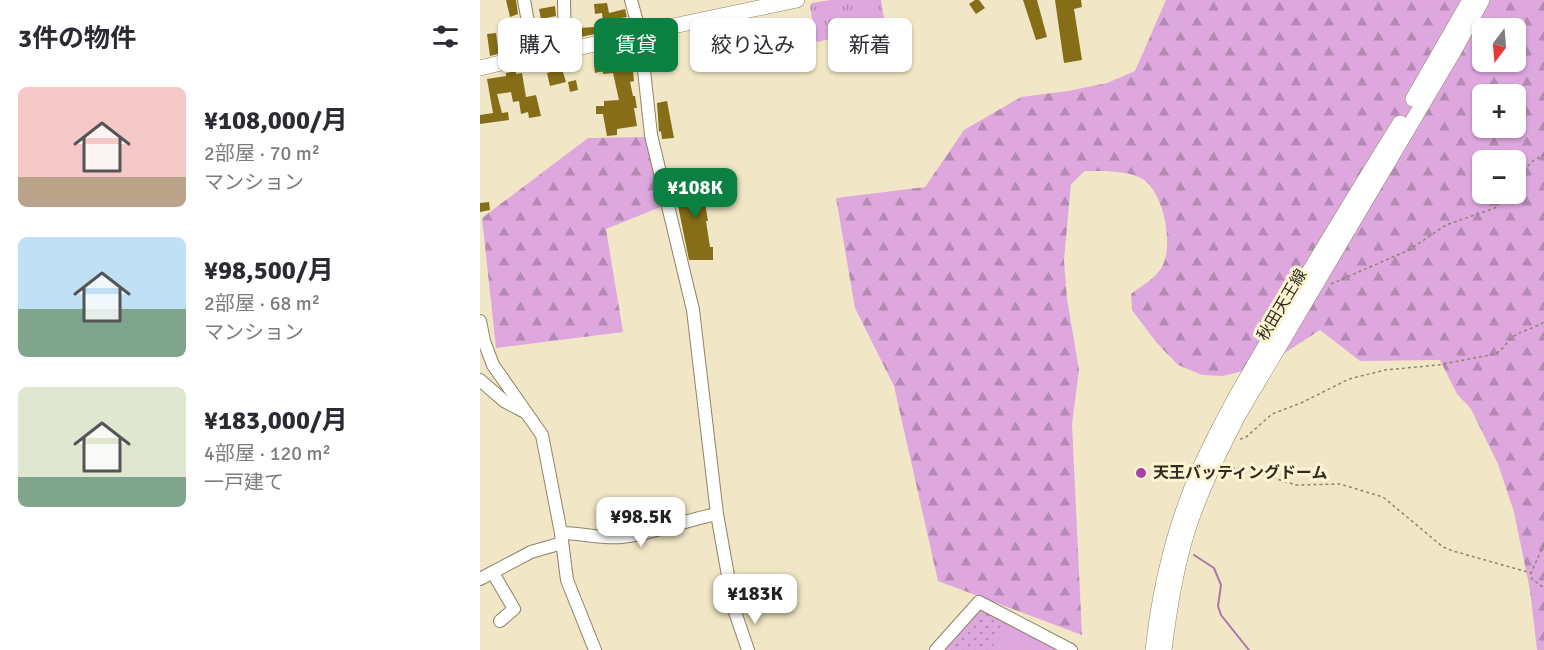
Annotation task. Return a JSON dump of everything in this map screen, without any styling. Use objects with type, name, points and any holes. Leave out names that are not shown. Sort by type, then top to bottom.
[{"type":"main road","points":[[678,25],[797,0]]},
{"type":"main road","name":"秋田天王線","points":[[1153,650],[1158,605],[1177,530],[1200,467],[1228,410],[1262,351],[1399,125],[1470,0]]},
{"type":"main road","name":"秋田天王線","points":[[1164,650],[1169,607],[1187,532],[1227,437],[1482,0]]},
{"type":"main road","points":[[480,68],[498,64]]},
{"type":"street","points":[[525,0],[528,18]]},
{"type":"street","points":[[564,0],[564,18]]},
{"type":"street","points":[[631,0],[636,18]]},
{"type":"street","points":[[644,72],[651,135],[693,310],[717,514],[734,609],[748,650]]},
{"type":"street","points":[[480,321],[484,341],[493,365],[542,435],[562,538],[567,580],[595,650]]},
{"type":"street","points":[[481,381],[504,401],[527,413]]},
{"type":"street","points":[[480,579],[531,552],[578,533],[594,537],[623,537],[717,514]]},
{"type":"street","points":[[493,573],[514,609],[500,621]]},
{"type":"street","points":[[936,650],[979,602],[1071,650]]},
{"type":"path","points":[[1526,168],[1544,154]]},
{"type":"path","points":[[1314,286],[1334,283],[1409,250],[1446,225],[1496,208],[1499,204]]},
{"type":"path","points":[[1227,437],[1245,438],[1272,414],[1301,403],[1349,379],[1385,370],[1438,365],[1495,354],[1501,351],[1514,336],[1532,330],[1544,322]]},
{"type":"path","points":[[1212,468],[1242,468],[1296,485],[1340,484],[1374,494],[1383,497],[1443,547],[1531,573]]},
{"type":"path","points":[[1544,544],[1531,573],[1532,579],[1544,588]]},
{"type":"green space","points":[[830,0],[881,0],[884,18],[828,18],[828,39],[818,42],[816,41],[816,18],[812,18],[810,7],[812,3]]},
{"type":"green space","points":[[1166,0],[1544,0],[1544,650],[1537,650],[1530,590],[1514,512],[1498,464],[1471,409],[1457,394],[1440,360],[1360,361],[1320,330],[1266,365],[1223,376],[1202,375],[1178,365],[1156,342],[1132,310],[1131,294],[1154,277],[1164,261],[1167,237],[1162,210],[1151,187],[1144,180],[1131,174],[1116,172],[1085,171],[1071,184],[1064,260],[1067,299],[1079,370],[1072,424],[1082,635],[938,581],[894,386],[855,308],[836,198],[925,187],[964,130],[1021,97],[1107,83],[1135,71]]},
{"type":"green space","points":[[645,137],[663,206],[606,229],[623,332],[496,348],[482,218],[588,138]]},
{"type":"green space","points":[[979,605],[1067,650],[939,650]]},
{"type":"green space","points":[[1012,623],[1060,650],[989,650]]},
{"type":"building","points":[[506,0],[516,0],[518,14],[510,17]]},
{"type":"building","points":[[979,0],[985,8],[976,14],[969,4]]},
{"type":"building","points":[[1023,0],[1037,0],[1047,37],[1036,40]]},
{"type":"building","points":[[1055,0],[1081,0],[1082,7],[1074,9],[1082,60],[1064,63]]},
{"type":"building","points":[[607,3],[609,13],[625,9],[627,17],[603,18],[602,13],[595,14],[594,4]]},
{"type":"building","points":[[555,6],[556,16],[541,18],[539,9]]},
{"type":"building","points":[[594,27],[594,34],[582,37],[582,28]]},
{"type":"building","points":[[496,33],[498,54],[490,56],[487,34]]},
{"type":"building","points":[[563,72],[566,82],[550,86],[547,73]]},
{"type":"building","points":[[603,72],[633,72],[634,81],[630,82],[637,108],[634,108],[637,126],[617,129],[617,135],[607,136],[603,114],[596,114],[596,106],[604,106],[604,101],[619,100],[613,73],[603,74]]},
{"type":"building","points":[[506,73],[522,73],[526,97],[536,95],[541,116],[529,118],[528,112],[521,114],[519,101],[513,102],[511,92],[497,94],[502,113],[508,112],[509,120],[480,124],[480,115],[493,113],[487,79],[506,76]]},
{"type":"building","points":[[576,80],[578,90],[570,92],[568,82]]},
{"type":"building","points":[[667,101],[674,138],[662,139],[661,131],[659,132],[657,103]]},
{"type":"building","points":[[704,178],[708,202],[705,203],[708,221],[706,221],[710,247],[713,247],[713,260],[689,260],[674,186]]},
{"type":"building","points":[[489,202],[490,210],[480,212],[480,203]]},
{"type":"waterway","points":[[1194,555],[1214,568],[1221,585],[1218,606],[1221,615],[1249,650]]},
{"type":"place","name":"天王バッティングドーム","points":[[1141,473]]}]
